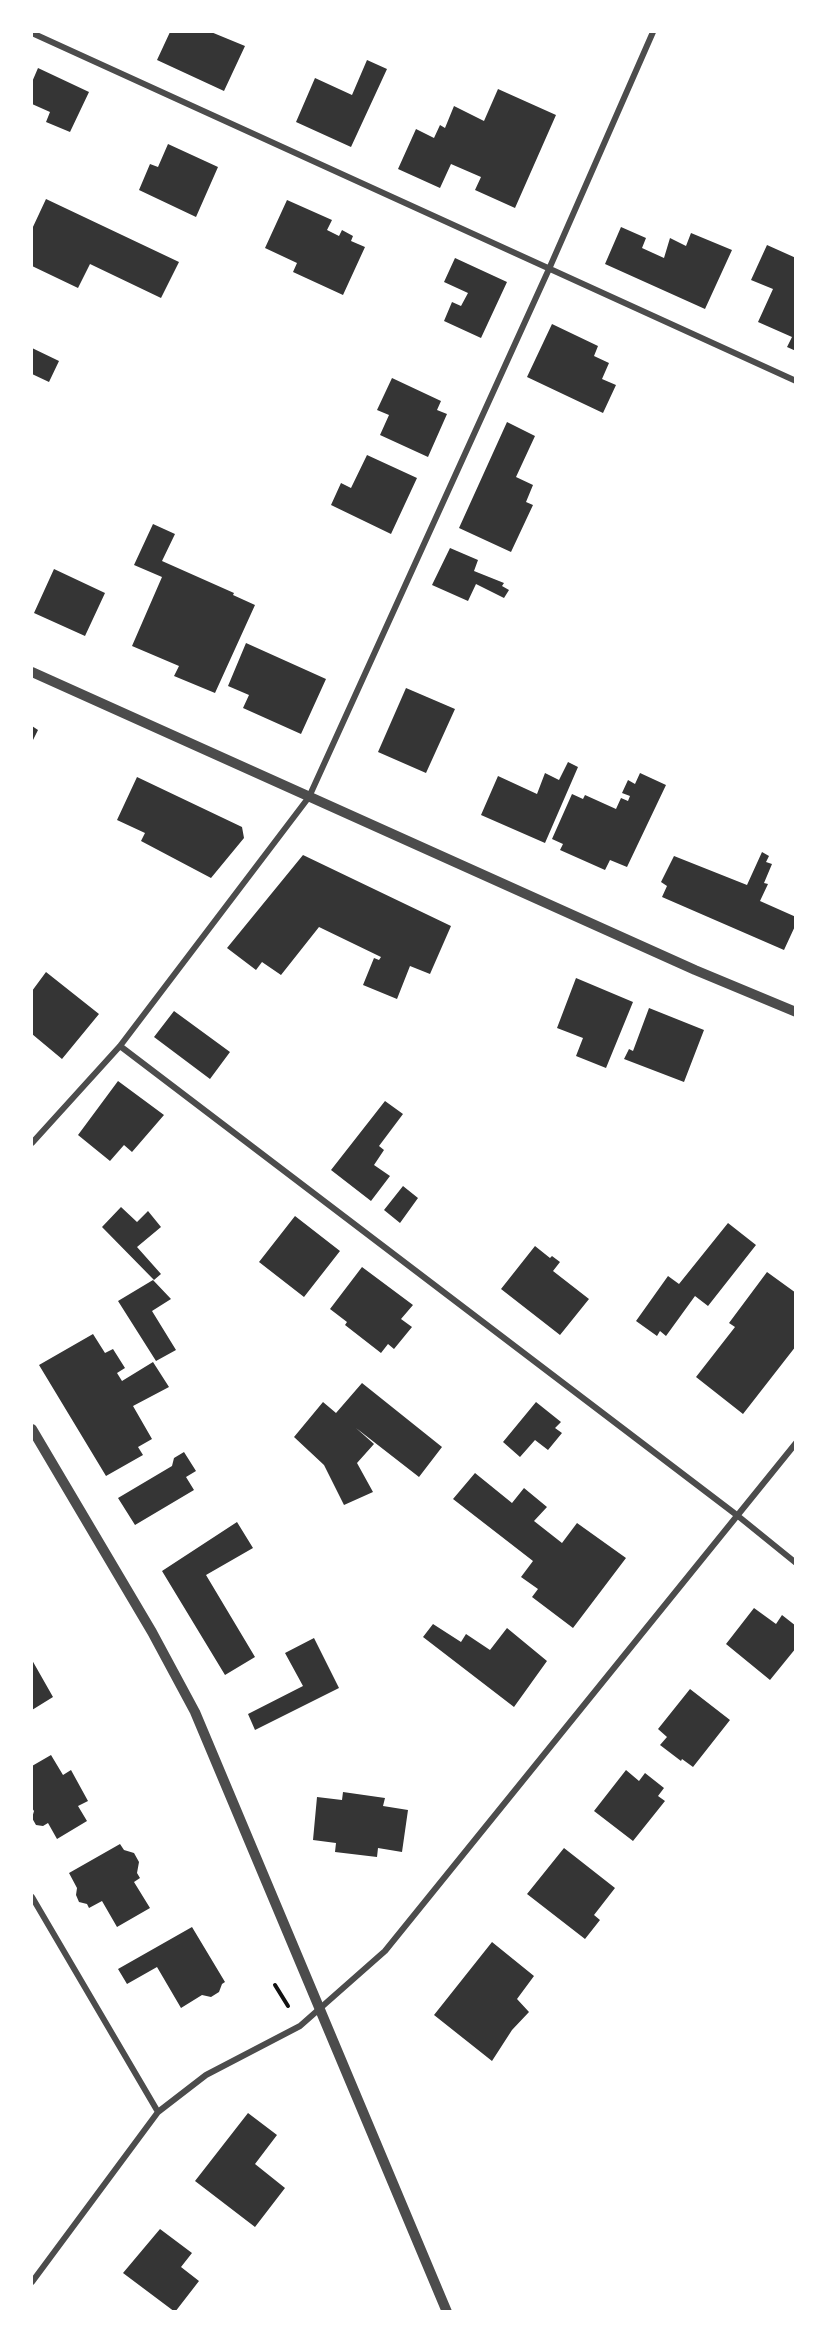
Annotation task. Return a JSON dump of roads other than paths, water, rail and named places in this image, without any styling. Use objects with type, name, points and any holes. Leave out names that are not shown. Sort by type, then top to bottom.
[{"type":"street","points":[[32,1143],[120,1046],[309,797],[549,268],[653,32]]},
{"type":"street","points":[[32,33],[795,381]]},
{"type":"street","points":[[32,672],[795,1012]]},
{"type":"street","points":[[120,1046],[738,1516],[795,1563]]},
{"type":"street","points":[[32,1429],[152,1632],[195,1712],[447,2312]]},
{"type":"street","points":[[32,2282],[158,2112],[206,2075],[300,2026],[385,1951],[795,1443]]},
{"type":"street","points":[[32,1897],[158,2112]]}]
